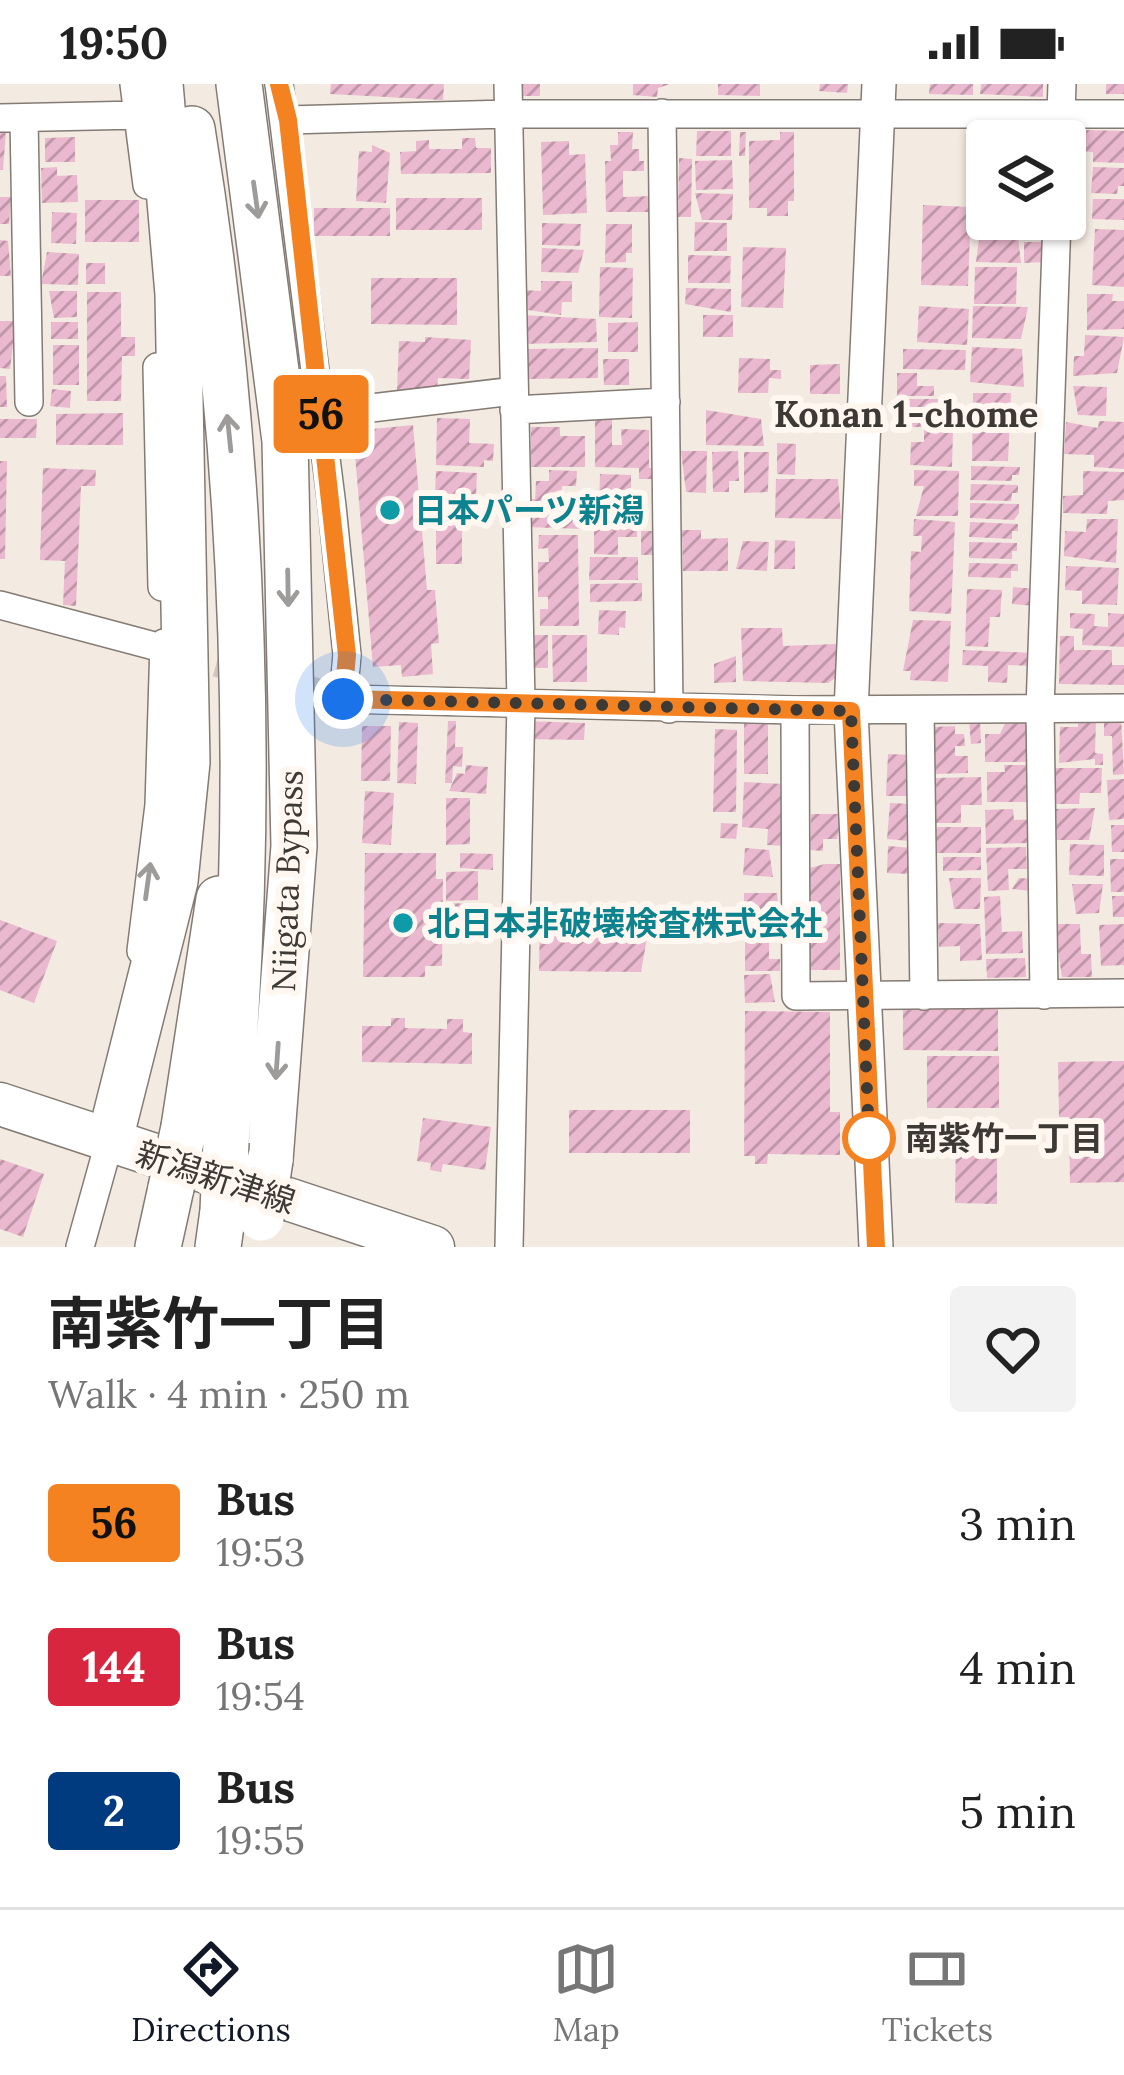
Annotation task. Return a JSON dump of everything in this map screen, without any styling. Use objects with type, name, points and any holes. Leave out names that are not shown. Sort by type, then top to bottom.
[{"type":"highway","name":"Niigata Bypass","points":[[185,84],[206,214],[231,450],[241,760],[205,1135],[240,1231]]},
{"type":"highway","name":"Niigata Bypass","points":[[239,84],[285,441],[294,846],[270,1160],[240,1231]]},
{"type":"highway","points":[[109,1143],[176,881],[187,762],[178,294],[150,100]]},
{"type":"highway","points":[[158,1247],[171,1188],[205,1135]]},
{"type":"main road","name":"新潟新津線","points":[[0,1105],[433,1247]]},
{"type":"street","points":[[134,84],[150,100],[168,650],[159,805],[139,943],[150,996]]},
{"type":"street","points":[[279,84],[288,120],[347,655],[343,699],[669,709],[1124,708]]},
{"type":"street","points":[[508,84],[521,702],[509,1247]]},
{"type":"street","points":[[1060,120],[1062,84]]},
{"type":"street","points":[[288,120],[879,98],[1016,120]]},
{"type":"street","points":[[876,1247],[851,711],[879,98]]},
{"type":"street","points":[[29,402],[12,118],[150,100]]},
{"type":"street","points":[[669,709],[666,402],[679,103]]},
{"type":"street","points":[[1086,121],[1124,113]]},
{"type":"street","points":[[1044,994],[1040,709],[1056,240]]},
{"type":"street","points":[[321,414],[514,401],[666,402]]},
{"type":"street","points":[[0,604],[168,650]]},
{"type":"street","points":[[795,710],[796,996],[1124,993]]},
{"type":"street","points":[[920,710],[924,996]]},
{"type":"street","points":[[80,1247],[109,1143]]},
{"type":"building","points":[[331,84],[444,84],[443,100],[330,94]]},
{"type":"building","points":[[521,84],[540,84],[540,96],[520,96]]},
{"type":"building","points":[[633,84],[670,84],[658,88],[657,97],[633,95]]},
{"type":"building","points":[[718,84],[760,84],[760,96],[718,95]]},
{"type":"building","points":[[820,84],[848,84],[847,93],[819,91]]},
{"type":"building","points":[[930,84],[973,84],[973,95],[929,94]]},
{"type":"building","points":[[981,84],[1043,84],[1043,97],[980,94]]},
{"type":"building","points":[[1106,84],[1124,84],[1124,94],[1106,94]]},
{"type":"building","points":[[0,130],[6,130],[3,170],[0,170]]},
{"type":"building","points":[[1086,130],[1124,131],[1124,163],[1093,162],[1093,152],[1086,152]]},
{"type":"building","points":[[697,131],[731,131],[731,156],[696,156]]},
{"type":"building","points":[[618,132],[633,132],[632,149],[639,149],[639,161],[644,161],[644,171],[623,171],[623,197],[652,196],[652,212],[606,212],[605,161],[611,161],[610,145],[618,145]]},
{"type":"building","points":[[740,132],[746,132],[745,156],[739,156]]},
{"type":"building","points":[[780,132],[794,132],[794,201],[788,201],[788,216],[767,216],[767,208],[749,208],[749,141],[780,140]]},
{"type":"building","points":[[75,137],[75,162],[45,162],[45,138]]},
{"type":"building","points":[[462,138],[475,138],[476,148],[491,148],[491,173],[401,174],[400,152],[416,151],[416,141],[429,140],[429,149],[462,149]]},
{"type":"building","points":[[569,141],[569,155],[585,154],[587,213],[543,215],[541,142]]},
{"type":"building","points":[[372,145],[390,153],[386,203],[356,201],[359,151],[372,152]]},
{"type":"building","points":[[679,158],[692,159],[691,217],[678,217]]},
{"type":"building","points":[[732,160],[733,189],[696,190],[695,161]]},
{"type":"building","points":[[57,167],[57,176],[77,175],[78,202],[42,203],[41,168]]},
{"type":"building","points":[[1093,167],[1124,168],[1124,186],[1118,186],[1117,194],[1091,193]]},
{"type":"building","points":[[695,193],[733,194],[732,220],[702,220]]},
{"type":"building","points":[[0,197],[11,197],[9,224],[0,224]]},
{"type":"building","points":[[396,198],[482,198],[482,230],[396,230]]},
{"type":"building","points":[[1093,199],[1124,199],[1124,220],[1092,219]]},
{"type":"building","points":[[85,200],[139,200],[139,242],[85,242]]},
{"type":"building","points":[[923,205],[966,207],[968,286],[921,285]]},
{"type":"building","points":[[314,208],[390,208],[390,236],[314,236]]},
{"type":"building","points":[[52,212],[77,213],[76,244],[51,243]]},
{"type":"building","points":[[695,222],[727,223],[727,251],[694,251]]},
{"type":"building","points":[[542,223],[581,224],[580,246],[542,245]]},
{"type":"building","points":[[606,224],[632,224],[632,253],[626,253],[626,262],[605,263]]},
{"type":"building","points":[[1095,229],[1124,230],[1124,287],[1092,285]]},
{"type":"building","points":[[0,240],[8,241],[11,276],[0,276]]},
{"type":"building","points":[[979,240],[1018,240],[1021,263],[976,262]]},
{"type":"building","points":[[1024,242],[1046,242],[1045,262],[1024,263]]},
{"type":"building","points":[[743,247],[786,248],[783,308],[741,307]]},
{"type":"building","points":[[542,248],[584,250],[578,273],[541,272]]},
{"type":"building","points":[[47,252],[79,254],[78,285],[41,284]]},
{"type":"building","points":[[688,255],[731,256],[730,283],[688,283]]},
{"type":"building","points":[[86,263],[105,263],[105,284],[86,284]]},
{"type":"building","points":[[600,267],[633,268],[632,318],[599,317]]},
{"type":"building","points":[[975,267],[1017,267],[1016,304],[974,304]]},
{"type":"building","points":[[371,278],[457,278],[457,325],[371,324]]},
{"type":"building","points":[[541,281],[572,281],[572,302],[562,302],[561,315],[522,309],[523,290],[541,291]]},
{"type":"building","points":[[686,288],[731,289],[731,312],[685,304]]},
{"type":"building","points":[[49,291],[77,291],[77,317],[54,318]]},
{"type":"building","points":[[87,292],[121,292],[121,337],[135,337],[135,356],[122,356],[121,401],[87,401]]},
{"type":"building","points":[[1087,294],[1113,294],[1112,301],[1124,301],[1124,329],[1087,330]]},
{"type":"building","points":[[919,306],[969,309],[967,345],[917,342]]},
{"type":"building","points":[[973,306],[1028,307],[1021,339],[972,338]]},
{"type":"building","points":[[522,315],[596,319],[597,342],[522,344]]},
{"type":"building","points":[[703,315],[733,315],[733,337],[703,337]]},
{"type":"building","points":[[0,321],[16,321],[10,369],[0,368]]},
{"type":"building","points":[[51,322],[78,322],[78,339],[51,339]]},
{"type":"building","points":[[638,322],[638,352],[608,352],[608,323]]},
{"type":"building","points":[[1085,335],[1124,337],[1117,373],[1073,376],[1074,356],[1084,356]]},
{"type":"building","points":[[425,337],[471,340],[469,379],[438,378],[437,388],[397,391],[399,341],[425,342]]},
{"type":"building","points":[[53,345],[79,345],[79,385],[53,385]]},
{"type":"building","points":[[972,347],[1022,349],[1024,387],[970,382]]},
{"type":"building","points":[[598,348],[598,378],[528,379],[528,349]]},
{"type":"building","points":[[903,349],[966,350],[965,370],[903,369]]},
{"type":"building","points":[[739,358],[770,359],[770,370],[781,370],[781,379],[769,378],[768,393],[738,393]]},
{"type":"building","points":[[603,359],[629,359],[629,385],[604,385]]},
{"type":"building","points":[[840,364],[840,394],[810,394],[810,365]]},
{"type":"building","points":[[897,373],[917,373],[917,386],[934,386],[934,396],[897,396]]},
{"type":"building","points":[[0,376],[6,376],[7,407],[0,407]]},
{"type":"building","points":[[1073,386],[1107,387],[1106,416],[1078,415]]},
{"type":"building","points":[[52,389],[71,391],[70,408],[50,406]]},
{"type":"building","points":[[973,393],[1011,393],[1008,461],[972,461]]},
{"type":"building","points":[[907,399],[954,399],[954,427],[906,427]]},
{"type":"building","points":[[706,410],[761,419],[764,446],[706,445]]},
{"type":"building","points":[[123,413],[123,445],[56,445],[56,414]]},
{"type":"building","points":[[437,418],[470,419],[469,443],[494,444],[493,461],[484,460],[484,467],[436,465]]},
{"type":"building","points":[[595,418],[612,418],[612,445],[622,445],[621,429],[649,430],[649,468],[654,468],[654,479],[639,479],[639,468],[595,467]]},
{"type":"building","points":[[0,419],[37,419],[36,438],[0,438]]},
{"type":"building","points":[[1099,421],[1124,422],[1124,469],[1094,467],[1094,455],[1064,454],[1066,422],[1098,428]]},
{"type":"building","name":"日本パーツ新潟","points":[[413,425],[427,590],[435,590],[439,643],[431,644],[433,674],[402,677],[401,665],[373,667],[353,431]]},
{"type":"building","points":[[531,427],[560,427],[560,436],[585,436],[585,467],[531,467]]},
{"type":"building","points":[[924,430],[953,431],[952,467],[910,465],[911,442],[924,442]]},
{"type":"building","points":[[777,443],[796,444],[795,475],[777,474]]},
{"type":"building","points":[[681,451],[707,451],[706,493],[686,492]]},
{"type":"building","points":[[738,451],[739,481],[729,481],[729,492],[713,492],[712,452]]},
{"type":"building","points":[[744,452],[769,452],[768,492],[744,493]]},
{"type":"building","points":[[0,461],[7,461],[5,559],[0,559]]},
{"type":"building","points":[[971,466],[1020,467],[1012,481],[971,480]]},
{"type":"building","points":[[43,468],[96,470],[95,486],[81,486],[76,606],[63,605],[65,561],[40,560]]},
{"type":"building","points":[[549,470],[577,471],[576,486],[562,486],[561,508],[585,509],[584,529],[525,527],[526,499],[535,499],[536,481],[549,481]]},
{"type":"building","points":[[914,470],[959,471],[958,516],[916,516],[924,486],[914,486]]},
{"type":"building","points":[[436,471],[477,473],[476,495],[435,493]]},
{"type":"building","points":[[1083,471],[1124,472],[1124,500],[1108,501],[1107,514],[1063,513],[1063,496],[1083,495]]},
{"type":"building","points":[[600,474],[631,475],[631,508],[599,507]]},
{"type":"building","points":[[776,479],[838,479],[841,519],[775,518]]},
{"type":"building","points":[[971,484],[1018,485],[1018,493],[1012,493],[1011,501],[970,500]]},
{"type":"building","points":[[436,502],[462,502],[462,564],[436,564]]},
{"type":"building","points":[[970,503],[1019,504],[1019,513],[1014,520],[970,518]]},
{"type":"building","points":[[594,518],[637,518],[637,537],[618,537],[618,555],[594,554]]},
{"type":"building","points":[[914,519],[955,522],[951,614],[909,611],[911,551],[921,552],[922,536],[913,536]]},
{"type":"building","points":[[1087,519],[1118,519],[1116,563],[1064,556],[1065,531],[1086,532]]},
{"type":"building","points":[[970,522],[1018,524],[1018,531],[1012,531],[1012,539],[969,537]]},
{"type":"building","points":[[682,530],[701,530],[701,539],[728,538],[728,571],[683,571]]},
{"type":"building","points":[[641,531],[656,531],[656,555],[641,555]]},
{"type":"building","points":[[539,535],[578,535],[579,626],[540,626],[540,609],[548,609],[548,597],[538,597],[538,562],[549,562],[548,548],[538,549]]},
{"type":"building","points":[[775,540],[795,541],[795,569],[774,569]]},
{"type":"building","points":[[743,541],[769,542],[767,571],[736,569]]},
{"type":"building","points":[[969,542],[1017,543],[1017,551],[1012,551],[1012,559],[969,558]]},
{"type":"building","points":[[590,557],[638,557],[638,580],[589,580]]},
{"type":"building","points":[[969,563],[1018,564],[1018,571],[1011,571],[1011,578],[968,577]]},
{"type":"building","points":[[1066,566],[1119,568],[1117,605],[1082,604],[1082,591],[1065,590]]},
{"type":"building","points":[[642,583],[642,601],[590,602],[590,584]]},
{"type":"building","points":[[1013,587],[1036,589],[1035,606],[1012,604]]},
{"type":"building","points":[[967,589],[1002,590],[1000,617],[990,617],[988,647],[965,646]]},
{"type":"building","points":[[599,610],[626,611],[625,628],[619,627],[619,635],[598,634]]},
{"type":"building","points":[[1070,613],[1095,614],[1094,626],[1108,627],[1108,613],[1124,614],[1124,647],[1082,645],[1083,629],[1070,628]]},
{"type":"building","points":[[913,620],[951,621],[948,682],[910,680],[911,671],[903,671]]},
{"type":"building","points":[[741,628],[782,628],[783,646],[837,644],[838,676],[828,683],[743,681]]},
{"type":"building","points":[[523,635],[548,635],[548,668],[523,668]]},
{"type":"building","points":[[552,635],[587,635],[587,682],[553,682]]},
{"type":"building","points":[[1060,636],[1074,636],[1074,650],[1112,650],[1112,665],[1124,665],[1124,685],[1059,684]]},
{"type":"building","points":[[963,650],[1034,653],[1033,666],[1008,665],[1007,683],[988,682],[988,666],[962,665]]},
{"type":"building","points":[[736,656],[736,682],[714,683],[714,664]]},
{"type":"building","points":[[1032,716],[1031,762],[985,762],[985,734],[1000,734],[1008,717]]},
{"type":"building","points":[[1104,718],[1121,718],[1124,774],[1113,775],[1112,736],[1104,736]]},
{"type":"building","points":[[980,719],[981,743],[971,744],[969,720]]},
{"type":"building","points":[[744,720],[768,720],[768,774],[744,774]]},
{"type":"building","points":[[1078,720],[1096,721],[1095,753],[1103,754],[1103,765],[1095,765],[1095,759],[1059,763],[1060,727],[1078,727]]},
{"type":"building","points":[[448,721],[456,721],[455,747],[463,747],[462,767],[453,766],[452,783],[445,783]]},
{"type":"building","points":[[523,721],[585,723],[584,740],[522,739]]},
{"type":"building","points":[[399,722],[418,723],[416,784],[397,783]]},
{"type":"building","points":[[362,726],[391,726],[390,781],[361,781]]},
{"type":"building","points":[[955,726],[955,734],[964,734],[965,746],[955,746],[955,756],[968,756],[968,773],[934,774],[933,727]]},
{"type":"building","points":[[715,729],[737,730],[736,812],[713,812]]},
{"type":"building","points":[[888,754],[912,755],[911,796],[886,796]]},
{"type":"building","points":[[466,765],[488,767],[486,794],[449,791],[457,773],[465,774]]},
{"type":"building","points":[[1004,765],[1030,765],[1030,802],[987,802],[987,772],[1005,772]]},
{"type":"building","points":[[1053,768],[1102,768],[1101,793],[1080,793],[1079,804],[1052,804]]},
{"type":"building","points":[[981,777],[982,805],[961,805],[961,823],[929,823],[935,778]]},
{"type":"building","points":[[1124,779],[1124,819],[1109,820],[1107,780]]},
{"type":"building","points":[[744,782],[784,784],[787,846],[767,845],[768,829],[742,827]]},
{"type":"building","points":[[365,791],[394,793],[391,845],[362,843]]},
{"type":"building","points":[[446,798],[470,798],[470,844],[446,845]]},
{"type":"building","points":[[890,803],[911,804],[909,841],[887,839]]},
{"type":"building","points":[[1095,808],[1089,840],[1053,840],[1053,809]]},
{"type":"building","points":[[1013,809],[1014,820],[1031,819],[1032,843],[986,844],[985,810]]},
{"type":"building","points":[[811,814],[842,814],[837,839],[823,839],[823,851],[810,850]]},
{"type":"building","points":[[721,823],[738,824],[736,839],[720,838]]},
{"type":"building","points":[[1111,825],[1124,825],[1124,852],[1112,852]]},
{"type":"building","points":[[938,827],[981,827],[981,853],[931,853],[931,832]]},
{"type":"building","points":[[1070,844],[1104,845],[1104,876],[1069,875]]},
{"type":"building","points":[[888,846],[912,848],[910,874],[887,873]]},
{"type":"building","points":[[1026,847],[1027,869],[1008,869],[1009,890],[988,891],[986,848]]},
{"type":"building","points":[[745,848],[769,850],[773,877],[743,875]]},
{"type":"building","name":"北日本非破壊検査株式会社","points":[[365,853],[436,853],[436,879],[443,879],[442,966],[425,966],[425,977],[363,977]]},
{"type":"building","points":[[460,853],[493,854],[493,870],[460,868]]},
{"type":"building","points":[[943,857],[981,857],[981,870],[943,871]]},
{"type":"building","points":[[1110,859],[1124,859],[1124,892],[1111,892]]},
{"type":"building","points":[[840,864],[840,970],[809,970],[809,868]]},
{"type":"building","points":[[478,871],[478,900],[446,901],[446,872]]},
{"type":"building","points":[[949,878],[981,878],[980,909],[954,909]]},
{"type":"building","points":[[1019,878],[1034,879],[1033,891],[1012,889]]},
{"type":"building","points":[[1072,884],[1103,884],[1099,913],[1076,914]]},
{"type":"building","points":[[744,893],[777,893],[781,935],[744,935]]},
{"type":"building","points":[[1000,896],[1002,932],[1022,931],[1023,953],[986,954],[984,897]]},
{"type":"building","points":[[1112,896],[1124,896],[1124,917],[1113,917]]},
{"type":"building","points":[[444,903],[481,904],[480,918],[445,918]]},
{"type":"building","points":[[540,914],[641,915],[640,926],[649,926],[641,972],[539,971]]},
{"type":"building","points":[[0,920],[57,941],[34,1003],[0,990]]},
{"type":"building","points":[[938,923],[980,924],[982,960],[960,961],[960,946],[939,947]]},
{"type":"building","points":[[1054,924],[1080,924],[1081,954],[1091,954],[1092,977],[1062,977]]},
{"type":"building","points":[[1124,924],[1124,965],[1101,966],[1099,925]]},
{"type":"building","points":[[745,939],[769,940],[769,959],[780,959],[780,971],[745,971]]},
{"type":"building","points":[[1025,958],[1026,977],[987,978],[986,959]]},
{"type":"building","points":[[770,974],[775,1002],[745,1003],[744,975]]},
{"type":"building","points":[[903,1005],[998,1006],[998,1051],[903,1050]]},
{"type":"building","points":[[745,1011],[830,1012],[830,1112],[840,1112],[840,1155],[768,1154],[767,1164],[755,1164],[755,1156],[744,1156]]},
{"type":"building","points":[[391,1018],[405,1018],[405,1028],[447,1029],[447,1019],[463,1019],[463,1032],[472,1033],[472,1064],[362,1062],[362,1026],[391,1026]]},
{"type":"building","points":[[927,1056],[999,1056],[999,1108],[927,1108]]},
{"type":"building","points":[[1124,1061],[1124,1182],[1070,1183],[1069,1117],[1059,1117],[1058,1062]]},
{"type":"building","points":[[569,1110],[690,1110],[690,1153],[569,1153]]},
{"type":"building","points":[[423,1118],[491,1127],[485,1170],[443,1164],[441,1172],[430,1170],[431,1163],[417,1161]]},
{"type":"building","points":[[964,1130],[982,1130],[982,1140],[997,1140],[997,1204],[955,1203],[956,1139],[964,1139]]},
{"type":"building","points":[[0,1159],[44,1174],[23,1237],[0,1229]]},
{"type":"tunnel","points":[[177,652],[343,699]]},
{"type":"bus line","name":"56","points":[[279,84],[288,120],[332,506],[347,655],[343,699],[851,711],[876,1247]]},
{"type":"place","name":"日本パーツ新潟","points":[[390,510]]},
{"type":"place","name":"北日本非破壊検査株式会社","points":[[403,923]]},
{"type":"place","name":"南紫竹一丁目","points":[[869,1138]]},
{"type":"district","name":"Konan 1-chome","points":[[906,414]]},
{"type":"route","points":[[343,699],[851,711],[869,1138]]}]
